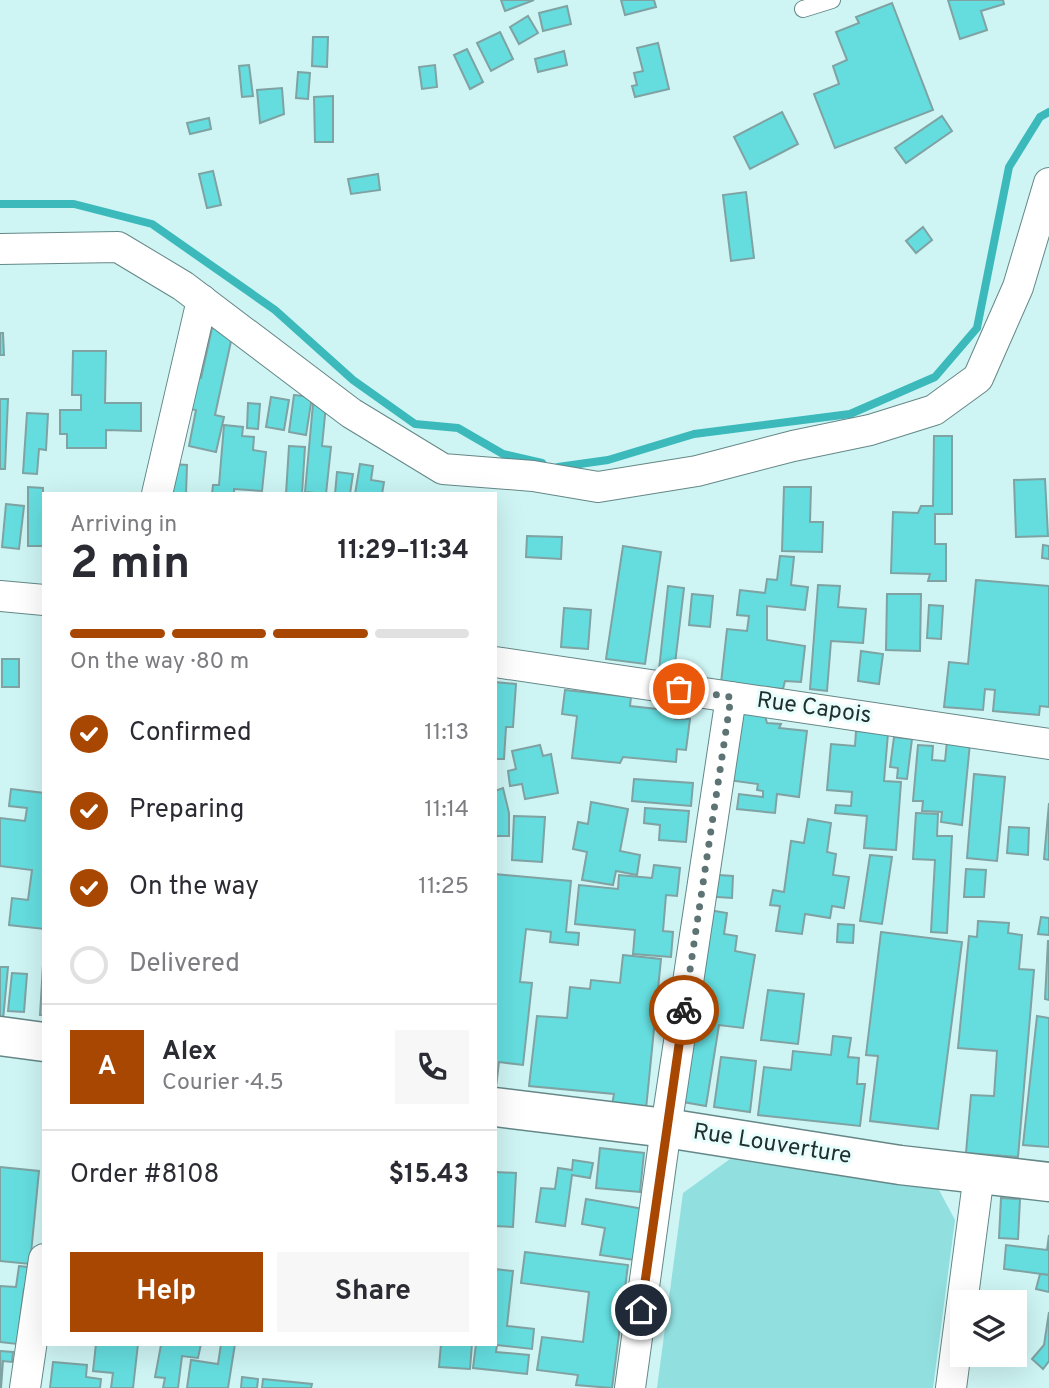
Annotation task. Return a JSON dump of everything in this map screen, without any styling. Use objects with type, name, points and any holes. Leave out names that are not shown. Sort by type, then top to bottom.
[{"type":"main road","points":[[0,1036],[42,1042]]},
{"type":"main road","name":"Rue Louverture","points":[[497,1107],[666,1128],[900,1165],[1049,1182]]},
{"type":"street","points":[[0,250],[118,247],[202,300],[351,413],[443,469],[533,477],[598,487],[697,471],[793,446],[870,430],[934,410],[978,378],[1018,287],[1049,183]]},
{"type":"street","points":[[158,492],[202,300]]},
{"type":"street","points":[[0,596],[42,600]]},
{"type":"street","name":"Rue Capois","points":[[497,662],[1049,744]]},
{"type":"street","points":[[630,1388],[731,697]]},
{"type":"street","points":[[951,1388],[979,1174]]},
{"type":"street","points":[[25,1388],[42,1273]]},
{"type":"lane","points":[[803,9],[832,0]]},
{"type":"shaded area","points":[[730,1159],[939,1190],[955,1220],[933,1388],[657,1388],[683,1193]]},
{"type":"building","points":[[501,0],[534,0],[505,11]]},
{"type":"building","points":[[621,0],[654,0],[656,7],[625,15]]},
{"type":"building","points":[[948,0],[1003,0],[1004,4],[981,11],[987,30],[960,39]]},
{"type":"building","points":[[892,3],[933,110],[835,148],[814,94],[839,84],[833,66],[847,60],[836,32],[859,23],[856,17]]},
{"type":"building","points":[[567,6],[571,24],[543,31],[539,13]]},
{"type":"building","points":[[528,16],[538,33],[519,44],[510,27]]},
{"type":"building","points":[[500,32],[513,59],[491,71],[477,43]]},
{"type":"building","points":[[313,37],[328,37],[327,67],[312,66]]},
{"type":"building","points":[[658,43],[669,89],[635,97],[632,86],[637,85],[634,73],[643,71],[637,48]]},
{"type":"building","points":[[467,49],[483,82],[470,89],[454,55]]},
{"type":"building","points":[[564,51],[567,65],[538,72],[535,59]]},
{"type":"building","points":[[249,65],[253,96],[242,97],[239,66]]},
{"type":"building","points":[[435,65],[437,87],[422,89],[419,67]]},
{"type":"building","points":[[298,72],[310,73],[308,99],[296,98]]},
{"type":"building","points":[[282,88],[284,114],[260,123],[257,90]]},
{"type":"building","points":[[333,96],[333,142],[315,142],[314,97]]},
{"type":"building","points":[[782,112],[798,144],[750,169],[734,137]]},
{"type":"building","points":[[942,116],[952,131],[906,163],[895,148]]},
{"type":"building","points":[[209,118],[211,129],[190,134],[187,123]]},
{"type":"building","points":[[213,171],[221,205],[207,208],[199,174]]},
{"type":"building","points":[[378,174],[380,190],[351,194],[348,179]]},
{"type":"building","points":[[746,192],[754,258],[731,261],[723,195]]},
{"type":"building","points":[[923,227],[932,240],[916,253],[906,241]]},
{"type":"building","points":[[212,328],[233,332],[215,415],[224,417],[216,452],[189,446],[196,410],[188,409],[195,376],[201,378]]},
{"type":"building","points":[[0,333],[3,333],[4,355],[0,355]]},
{"type":"building","points":[[73,351],[106,351],[105,403],[141,403],[141,431],[106,430],[106,448],[67,448],[67,434],[60,434],[60,410],[81,410],[81,395],[72,395]]},
{"type":"building","points":[[294,395],[312,397],[306,435],[289,432]]},
{"type":"building","points":[[271,397],[289,400],[284,430],[266,427]]},
{"type":"building","points":[[0,399],[8,399],[5,469],[0,469]]},
{"type":"building","points":[[248,403],[260,404],[258,429],[247,428]]},
{"type":"building","points":[[313,404],[326,405],[322,446],[331,447],[326,492],[305,492]]},
{"type":"building","points":[[27,413],[48,414],[46,450],[39,449],[37,474],[23,473]]},
{"type":"building","points":[[224,425],[243,427],[242,436],[254,437],[253,450],[266,452],[262,491],[234,489],[234,492],[212,492],[213,485],[219,485]]},
{"type":"building","points":[[934,436],[952,436],[952,514],[935,514],[935,544],[946,544],[946,581],[928,581],[930,574],[891,573],[893,512],[918,513],[921,506],[933,506]]},
{"type":"building","points":[[289,446],[305,447],[302,492],[286,492]]},
{"type":"building","points":[[172,464],[187,465],[186,492],[170,492]]},
{"type":"building","points":[[360,464],[373,466],[371,480],[384,482],[382,492],[355,492]]},
{"type":"building","points":[[337,472],[353,474],[350,492],[335,492]]},
{"type":"building","points":[[1045,479],[1048,536],[1016,537],[1014,480]]},
{"type":"building","points":[[28,487],[43,488],[42,546],[28,546]]},
{"type":"building","points":[[784,487],[811,487],[810,522],[823,522],[822,552],[782,551]]},
{"type":"building","points":[[6,504],[24,506],[19,549],[2,547]]},
{"type":"building","points":[[527,536],[562,537],[561,559],[526,557]]},
{"type":"building","points":[[1043,545],[1049,546],[1049,559],[1042,558]]},
{"type":"building","points":[[623,546],[661,552],[645,664],[606,659]]},
{"type":"building","points":[[780,556],[794,557],[791,585],[808,587],[805,610],[767,606],[767,640],[805,646],[801,682],[785,681],[783,689],[721,683],[727,629],[747,631],[749,616],[737,615],[740,590],[765,593],[767,579],[777,580]]},
{"type":"building","points":[[976,580],[1049,586],[1049,707],[1040,706],[1039,715],[993,711],[995,690],[985,689],[983,710],[944,707],[949,662],[968,664]]},
{"type":"building","points":[[818,585],[840,586],[838,607],[866,609],[863,643],[831,641],[827,691],[810,689]]},
{"type":"building","points":[[668,586],[684,588],[674,672],[659,670]]},
{"type":"building","points":[[692,594],[713,596],[710,627],[689,625]]},
{"type":"building","points":[[887,594],[921,594],[920,651],[886,650]]},
{"type":"building","points":[[929,605],[943,606],[941,639],[927,638]]},
{"type":"building","points":[[564,608],[591,610],[588,649],[561,647]]},
{"type":"building","points":[[861,651],[883,654],[879,684],[858,681]]},
{"type":"building","points":[[2,659],[19,659],[19,687],[2,687]]},
{"type":"building","points":[[497,682],[516,684],[513,727],[506,727],[504,759],[497,759]]},
{"type":"building","points":[[565,690],[631,697],[630,706],[676,711],[675,719],[690,719],[686,750],[677,749],[676,762],[623,757],[620,763],[572,758],[577,716],[562,714]]},
{"type":"building","points":[[728,712],[765,716],[767,723],[781,724],[779,728],[807,731],[799,797],[777,794],[775,813],[737,809],[739,794],[763,797],[763,791],[757,790],[758,784],[720,779]]},
{"type":"building","points":[[856,731],[888,733],[884,781],[901,782],[896,850],[864,848],[867,816],[835,813],[836,805],[851,806],[852,792],[827,790],[831,744],[855,746]]},
{"type":"building","points":[[894,737],[912,739],[907,779],[897,778],[898,768],[890,767]]},
{"type":"building","points":[[947,741],[970,743],[962,825],[941,822],[942,812],[922,811],[923,801],[913,801],[918,745],[933,746],[932,760],[945,761]]},
{"type":"building","points":[[540,745],[543,756],[551,754],[558,793],[525,799],[522,784],[510,786],[508,771],[516,769],[512,751]]},
{"type":"building","points":[[974,774],[1005,777],[997,861],[967,858]]},
{"type":"building","points":[[634,779],[693,783],[691,806],[632,801]]},
{"type":"building","points":[[503,788],[509,813],[509,836],[497,836],[497,790]]},
{"type":"building","points":[[11,789],[42,793],[42,929],[9,925],[12,898],[28,900],[32,870],[0,866],[0,818],[25,821],[27,808],[9,806]]},
{"type":"building","points":[[591,802],[628,809],[620,851],[640,855],[637,875],[616,871],[613,885],[582,880],[587,852],[573,849],[578,822],[588,824]]},
{"type":"building","points":[[1049,803],[1049,860],[1044,859]]},
{"type":"building","points":[[645,808],[689,811],[686,842],[659,840],[660,825],[644,823]]},
{"type":"building","points":[[916,813],[938,814],[937,836],[952,836],[947,933],[931,932],[935,860],[913,859]]},
{"type":"building","points":[[514,816],[545,817],[542,862],[512,860]]},
{"type":"building","points":[[808,819],[831,823],[827,852],[836,854],[833,875],[849,877],[844,908],[832,906],[830,918],[805,914],[802,934],[776,931],[780,906],[770,905],[773,890],[784,892],[791,841],[804,843]]},
{"type":"building","points":[[1009,827],[1029,828],[1028,855],[1007,853]]},
{"type":"building","points":[[870,855],[892,857],[882,924],[860,921]]},
{"type":"building","points":[[654,865],[680,868],[677,896],[666,895],[663,931],[673,932],[671,957],[633,954],[635,930],[575,924],[579,885],[618,889],[619,875],[652,878]]},
{"type":"building","points":[[966,869],[986,870],[984,897],[964,897]]},
{"type":"building","points":[[497,874],[571,881],[566,932],[579,933],[578,945],[550,942],[551,932],[526,929],[520,982],[532,983],[523,1065],[499,1062],[497,1079]]},
{"type":"building","points":[[703,874],[733,876],[732,898],[702,896]]},
{"type":"building","points":[[703,909],[727,913],[724,934],[737,936],[735,951],[755,955],[743,1028],[719,1025],[706,1106],[671,1100]]},
{"type":"building","points":[[1041,917],[1049,918],[1049,935],[1038,934]]},
{"type":"building","points":[[978,921],[1009,923],[1008,933],[1022,935],[1019,969],[1034,970],[1018,1157],[966,1153],[971,1095],[994,1096],[997,1051],[958,1048],[969,936],[977,937]]},
{"type":"building","points":[[838,924],[854,925],[853,943],[837,942]]},
{"type":"building","points":[[881,932],[962,942],[938,1129],[870,1121],[878,1056],[866,1055]]},
{"type":"building","points":[[1049,941],[1049,1000],[1045,999]]},
{"type":"building","points":[[623,955],[661,959],[646,1109],[612,1105],[614,1094],[529,1086],[537,1016],[567,1018],[570,987],[590,989],[591,980],[620,983]]},
{"type":"building","points":[[0,967],[8,967],[3,1020],[0,1019]]},
{"type":"building","points":[[12,973],[27,974],[24,1012],[8,1011]]},
{"type":"building","points":[[42,982],[42,1015],[40,1015]]},
{"type":"building","points":[[768,990],[804,994],[798,1044],[761,1040]]},
{"type":"building","points":[[1037,1016],[1049,1018],[1049,1147],[1023,1145]]},
{"type":"building","points":[[833,1036],[851,1038],[848,1057],[859,1058],[857,1084],[865,1084],[860,1126],[758,1115],[764,1067],[791,1070],[793,1051],[831,1055]]},
{"type":"building","points":[[721,1057],[756,1061],[750,1112],[714,1107]]},
{"type":"building","points":[[600,1148],[644,1153],[640,1192],[596,1188]]},
{"type":"building","points":[[573,1160],[593,1163],[590,1178],[572,1175],[565,1226],[536,1222],[541,1188],[555,1189],[558,1168],[572,1170]]},
{"type":"building","points":[[0,1167],[39,1171],[30,1264],[0,1261]]},
{"type":"building","points":[[497,1172],[516,1173],[513,1227],[497,1226]]},
{"type":"building","points":[[1001,1198],[1020,1199],[1018,1239],[999,1238]]},
{"type":"building","points":[[586,1199],[644,1209],[635,1260],[600,1255],[605,1228],[582,1224]]},
{"type":"building","points":[[1049,1235],[1049,1275],[1004,1269],[1006,1245],[1047,1250]]},
{"type":"building","points":[[525,1252],[628,1265],[612,1388],[576,1385],[578,1375],[537,1370],[542,1337],[583,1342],[589,1292],[521,1283]]},
{"type":"building","points":[[19,1266],[37,1268],[34,1290],[24,1289],[17,1344],[0,1342],[0,1286],[16,1287]]},
{"type":"building","points":[[497,1269],[513,1271],[507,1326],[534,1329],[532,1349],[497,1345]]},
{"type":"building","points":[[1040,1274],[1049,1275],[1049,1292],[1036,1289]]},
{"type":"building","points":[[1049,1312],[1049,1361],[1043,1369],[1032,1359],[1044,1345]]},
{"type":"building","points":[[96,1346],[138,1346],[133,1388],[111,1388],[113,1373],[93,1371]]},
{"type":"building","points":[[161,1346],[201,1346],[198,1358],[182,1356],[178,1388],[163,1388],[165,1378],[155,1377]]},
{"type":"building","points":[[221,1346],[235,1346],[228,1388],[187,1388],[191,1360],[218,1364]]},
{"type":"building","points":[[441,1346],[472,1346],[470,1369],[439,1367]]},
{"type":"building","points":[[476,1346],[497,1346],[496,1352],[529,1355],[527,1374],[473,1368]]},
{"type":"building","points":[[0,1351],[13,1352],[12,1362],[3,1361],[1,1388]]},
{"type":"building","points":[[53,1362],[87,1365],[86,1377],[101,1379],[100,1388],[50,1388]]},
{"type":"building","points":[[242,1377],[258,1379],[257,1388],[241,1388]]},
{"type":"building","points":[[263,1379],[312,1384],[311,1388],[262,1388]]},
{"type":"waterway","points":[[558,467],[608,460],[694,434],[850,414],[935,377],[977,328],[1009,167],[1040,117],[1049,112]]},
{"type":"waterway","points":[[0,204],[74,204],[152,224],[275,310],[353,380],[415,424],[458,428],[503,454],[542,463]]},
{"type":"way so far","points":[[679,689],[731,697],[684,1010]]},
{"type":"route","points":[[641,1310],[684,1010]]}]
